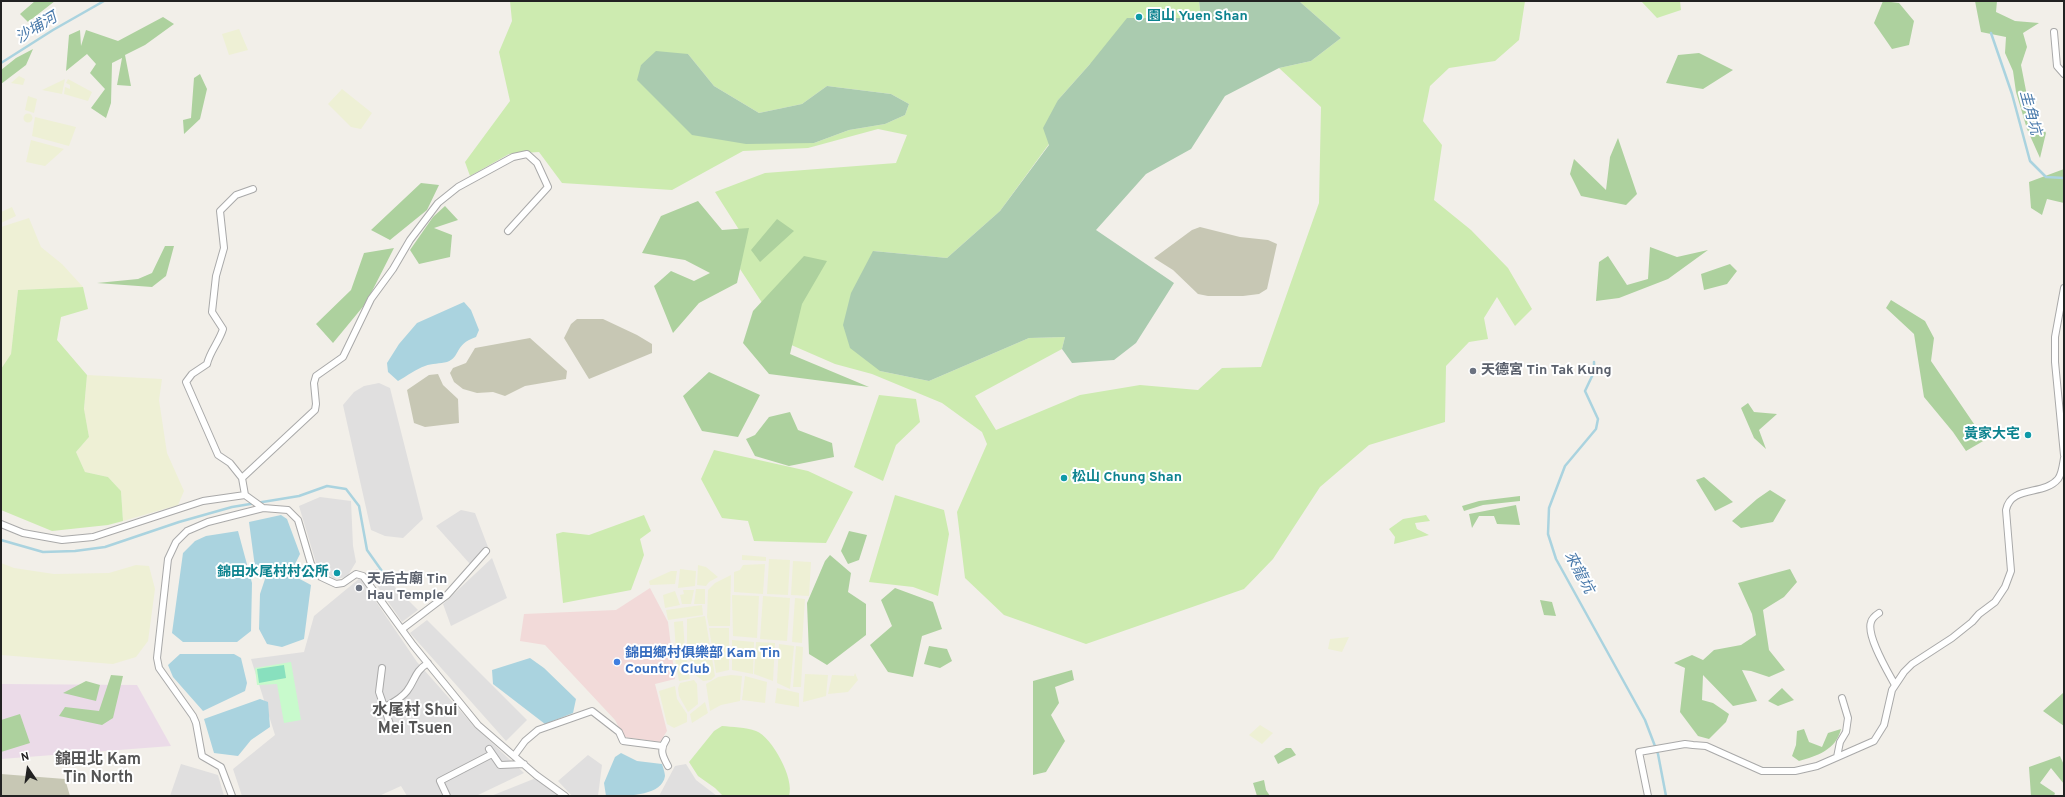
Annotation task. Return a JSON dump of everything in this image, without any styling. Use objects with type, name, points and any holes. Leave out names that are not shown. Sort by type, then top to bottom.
[{"type":"street","points":[[2054,32],[2057,66],[2064,74]]},
{"type":"street","points":[[242,478],[314,410],[316,404],[314,383],[316,376],[342,357],[371,299],[393,269],[410,240],[438,203],[458,187],[513,157],[527,154],[537,163],[548,187],[508,231]]},
{"type":"street","points":[[253,189],[236,195],[220,211],[224,248],[216,276],[212,312],[223,329],[210,353],[207,364],[192,374],[186,382],[218,455],[230,463],[242,478],[245,495],[251,501],[263,508]]},
{"type":"street","points":[[1648,796],[1639,752],[1685,744],[1706,746],[1762,771],[1796,771],[1817,766],[1866,746],[1879,735],[1884,725],[1892,690],[1895,684],[1912,664],[1952,638],[1995,602],[2005,587],[2011,571],[2006,510],[2008,502],[2016,494],[2048,488],[2059,478],[2064,457],[2055,362],[2055,337],[2064,288]]},
{"type":"street","points":[[1,524],[23,532],[62,540],[92,537],[203,501],[245,495]]},
{"type":"street","points":[[232,796],[221,767],[202,756],[196,723],[159,668],[157,658],[168,559],[176,542],[187,531],[208,522],[263,508],[288,510],[293,514],[298,520],[315,571],[328,582],[336,584],[343,583],[356,574],[360,574],[368,581],[402,629],[478,725],[514,756],[565,796]]},
{"type":"street","points":[[402,629],[447,595],[486,551]]},
{"type":"street","points":[[1879,613],[1871,622],[1870,628],[1884,666],[1895,684]]},
{"type":"street","points":[[383,708],[400,699],[412,684],[418,670],[428,663]]},
{"type":"street","points":[[382,668],[379,692],[383,708],[391,727]]},
{"type":"street","points":[[1837,757],[1840,742],[1846,732],[1848,718],[1842,698]]},
{"type":"street","points":[[514,756],[525,741],[538,730],[592,711],[619,732],[622,740],[662,746]]},
{"type":"street","points":[[666,740],[662,746],[662,756],[668,766]]},
{"type":"street","points":[[448,796],[440,781],[491,751],[500,765],[524,764]]},
{"type":"shaded area","points":[[239,29],[248,50],[229,55],[222,34]]},
{"type":"shaded area","points":[[19,76],[25,79],[23,85],[11,83]]},
{"type":"shaded area","points":[[65,79],[62,94],[42,90]]},
{"type":"shaded area","points":[[68,79],[92,92],[88,101],[64,94],[65,87],[70,89],[70,85],[66,83]]},
{"type":"shaded area","points":[[342,89],[372,113],[361,129],[351,127],[328,104]]},
{"type":"shaded area","points":[[28,96],[37,99],[34,113],[25,110]]},
{"type":"shaded area","points":[[28,113],[33,118],[28,123],[23,118]]},
{"type":"shaded area","points":[[35,117],[76,127],[69,146],[32,136]]},
{"type":"shaded area","points":[[31,140],[64,149],[45,166],[26,162]]},
{"type":"shaded area","points":[[12,207],[16,216],[1,223],[1,212]]},
{"type":"shaded area","points":[[29,218],[41,247],[62,264],[83,287],[18,290],[11,354],[1,369],[1,227]]},
{"type":"shaded area","points":[[1200,227],[1240,237],[1268,240],[1277,244],[1267,289],[1259,294],[1243,296],[1208,296],[1198,294],[1173,270],[1154,258],[1192,230]]},
{"type":"shaded area","points":[[577,319],[603,319],[652,344],[652,353],[589,379],[564,338],[571,324]]},
{"type":"shaded area","points":[[530,338],[567,371],[566,379],[525,386],[505,396],[493,392],[477,393],[463,389],[454,382],[450,373],[453,368],[466,363],[475,348]]},
{"type":"shaded area","points":[[438,374],[443,385],[458,399],[459,423],[425,427],[414,423],[407,390],[429,375]]},
{"type":"shaded area","points":[[87,375],[162,379],[159,400],[167,453],[184,491],[178,505],[123,521],[121,491],[108,477],[85,472],[76,452],[89,437],[84,410]]},
{"type":"shaded area","points":[[379,383],[390,388],[423,519],[403,538],[385,536],[371,530],[343,405],[354,392],[364,386]]},
{"type":"shaded area","points":[[320,497],[351,501],[353,546],[356,562],[347,577],[334,579],[316,563],[299,506]]},
{"type":"shaded area","points":[[461,510],[475,513],[488,547],[470,564],[436,526]]},
{"type":"shaded area","points":[[742,555],[766,557],[766,561],[742,560]]},
{"type":"shaded area","points":[[492,558],[507,598],[451,626],[443,604]]},
{"type":"shaded area","points":[[769,559],[790,560],[788,595],[767,594]]},
{"type":"shaded area","points":[[793,561],[811,562],[809,596],[791,595]]},
{"type":"shaded area","points":[[1,563],[14,568],[54,574],[109,573],[136,565],[149,566],[155,589],[148,641],[136,657],[113,664],[1,655]]},
{"type":"shaded area","points":[[765,564],[763,594],[734,592],[734,572],[740,570],[743,565]]},
{"type":"shaded area","points":[[698,565],[706,567],[718,577],[709,582],[706,586],[697,585]]},
{"type":"shaded area","points":[[377,569],[418,610],[402,622],[369,574]]},
{"type":"shaded area","points":[[680,569],[696,571],[695,586],[678,588]]},
{"type":"shaded area","points":[[671,571],[677,571],[675,584],[650,585],[649,581]]},
{"type":"shaded area","points":[[731,575],[730,626],[709,626],[707,617],[708,590],[715,583]]},
{"type":"shaded area","points":[[360,578],[417,662],[473,725],[524,773],[476,796],[407,796],[401,786],[379,796],[242,796],[233,769],[275,735],[251,659],[304,652],[314,616]]},
{"type":"shaded area","name":"錦田鄉村俱樂部 Kam Tin Country Club","points":[[650,588],[668,622],[675,679],[655,684],[667,731],[660,742],[624,737],[615,720],[545,645],[520,641],[524,614],[616,610]]},
{"type":"shaded area","points":[[696,589],[705,589],[705,604],[694,604]]},
{"type":"shaded area","points":[[683,590],[694,590],[691,604],[682,604],[680,595],[684,594]]},
{"type":"shaded area","points":[[675,591],[680,605],[665,608],[663,595]]},
{"type":"shaded area","points":[[732,595],[759,596],[757,638],[733,636]]},
{"type":"shaded area","points":[[763,596],[790,598],[787,641],[760,639]]},
{"type":"shaded area","points":[[795,598],[805,599],[802,643],[792,642]]},
{"type":"shaded area","points":[[702,605],[703,615],[668,620],[666,610]]},
{"type":"shaded area","points":[[705,616],[715,676],[711,680],[703,681],[693,673],[687,643],[687,619]]},
{"type":"shaded area","points":[[427,620],[527,720],[506,741],[410,633]]},
{"type":"shaded area","points":[[683,621],[685,650],[676,651],[674,622]]},
{"type":"shaded area","points":[[709,628],[729,628],[729,670],[716,673]]},
{"type":"shaded area","points":[[1349,637],[1342,652],[1328,649],[1330,639]]},
{"type":"shaded area","points":[[732,640],[754,642],[753,674],[732,670]]},
{"type":"shaded area","points":[[756,642],[775,643],[773,681],[754,674]]},
{"type":"shaded area","points":[[779,644],[794,646],[790,689],[777,683]]},
{"type":"shaded area","points":[[796,646],[803,647],[801,687],[793,687]]},
{"type":"shaded area","points":[[685,651],[690,679],[679,681],[674,653]]},
{"type":"shaded area","points":[[855,673],[858,680],[848,692],[828,694],[832,675],[854,676]]},
{"type":"shaded area","points":[[805,674],[828,675],[826,696],[803,702]]},
{"type":"shaded area","points":[[731,675],[742,676],[740,701],[721,705],[710,711],[706,684],[718,677]]},
{"type":"shaded area","points":[[745,676],[767,682],[765,703],[742,700]]},
{"type":"shaded area","points":[[694,680],[697,684],[698,704],[688,712],[679,696],[678,688],[680,683]]},
{"type":"shaded area","points":[[1,684],[137,685],[171,746],[1,759]]},
{"type":"shaded area","points":[[675,686],[677,699],[687,714],[687,722],[674,728],[667,724],[659,691]]},
{"type":"shaded area","points":[[777,688],[799,693],[799,707],[775,703]]},
{"type":"shaded area","points":[[705,702],[708,713],[692,723],[690,714]]},
{"type":"shaded area","points":[[1260,725],[1273,733],[1262,744],[1249,735]]},
{"type":"shaded area","points":[[588,755],[602,765],[598,796],[572,796],[558,781]]},
{"type":"shaded area","points":[[181,764],[218,775],[224,796],[170,796]]},
{"type":"shaded area","points":[[686,764],[696,780],[717,796],[659,796],[675,766]]},
{"type":"shaded area","points":[[1,774],[65,779],[70,796],[1,796]]},
{"type":"shaded area","points":[[536,778],[558,796],[491,796]]},
{"type":"green space","points":[[35,1],[55,1],[28,22],[20,14]]},
{"type":"green space","points":[[510,1],[1199,1],[1201,18],[1090,64],[1058,100],[1049,144],[1000,211],[947,258],[873,251],[880,371],[929,381],[1029,338],[1065,337],[1062,349],[975,396],[996,430],[1080,395],[1140,385],[1198,390],[1222,368],[1261,367],[1319,203],[1321,107],[1279,68],[1311,61],[1341,38],[1299,1],[1525,1],[1519,40],[1495,61],[1449,68],[1430,86],[1423,121],[1442,145],[1434,200],[1471,230],[1508,268],[1532,309],[1515,326],[1497,297],[1484,318],[1488,339],[1469,342],[1446,366],[1445,422],[1369,445],[1320,487],[1273,559],[1244,589],[1086,644],[1004,615],[965,578],[957,512],[987,444],[982,432],[942,403],[872,374],[835,364],[789,344],[740,269],[743,236],[715,192],[765,173],[896,163],[907,135],[878,129],[808,148],[743,151],[672,190],[562,183],[539,152],[509,154],[470,176],[465,162],[510,101],[499,52],[512,21]],"holes":[[[688,54],[714,86],[759,113],[802,104],[827,86],[891,94],[909,104],[905,115],[885,124],[849,130],[814,143],[641,65]]]},
{"type":"green space","points":[[1199,1],[1299,1],[1341,38],[1311,61],[1279,68],[1225,96],[1191,149],[1146,174],[1096,230],[1174,283],[1136,343],[1114,360],[1072,363],[1062,349],[1065,337],[1029,338],[929,381],[880,371],[850,348],[843,325],[851,293],[873,251],[947,258],[1000,211],[1049,145],[1043,128],[1058,100],[1090,64],[1127,18],[1201,18]]},
{"type":"green space","points":[[1641,1],[1680,1],[1681,10],[1657,18]]},
{"type":"green space","points":[[1883,1],[1899,3],[1914,21],[1909,45],[1892,49],[1874,23]]},
{"type":"green space","points":[[1975,1],[1997,1],[1996,12],[2015,21],[2039,23],[2023,33],[2027,47],[2021,65],[2029,106],[2046,133],[2040,158],[2027,129],[2016,92],[2013,71],[2005,53],[2006,37],[1981,32]]},
{"type":"green space","points":[[163,17],[174,24],[145,45],[125,55],[131,86],[117,85],[122,58],[112,63],[111,103],[106,118],[91,108],[105,89],[90,73],[96,64],[87,54],[66,71],[69,35],[80,30],[81,46],[86,30],[118,41]]},
{"type":"green space","points":[[33,49],[26,65],[1,84],[1,70],[16,58]]},
{"type":"green space","points":[[656,51],[688,54],[714,86],[759,113],[802,104],[827,86],[891,94],[909,104],[905,115],[885,124],[849,130],[814,143],[746,144],[692,135],[637,80],[641,65]]},
{"type":"green space","points":[[1699,53],[1733,70],[1703,89],[1666,83],[1678,55]]},
{"type":"green space","points":[[200,74],[207,89],[200,119],[184,134],[183,120],[191,118],[194,78]]},
{"type":"green space","points":[[1618,138],[1637,194],[1626,205],[1581,196],[1570,174],[1574,159],[1606,190],[1610,157]]},
{"type":"green space","points":[[2064,169],[2064,203],[2047,199],[2042,215],[2031,208],[2029,182]]},
{"type":"green space","points":[[421,183],[439,185],[427,210],[390,240],[371,230]]},
{"type":"green space","points":[[698,201],[722,230],[749,228],[737,283],[699,303],[673,333],[654,286],[671,271],[694,281],[710,273],[685,260],[642,253],[661,216]]},
{"type":"green space","points":[[445,206],[458,220],[434,228],[452,235],[450,257],[419,264],[410,250],[433,217]]},
{"type":"green space","points":[[777,219],[794,231],[760,262],[751,250]]},
{"type":"green space","points":[[165,246],[174,246],[166,276],[152,287],[97,283],[138,279],[152,273]]},
{"type":"green space","points":[[1650,247],[1677,257],[1708,250],[1668,279],[1619,298],[1596,301],[1599,262],[1608,256],[1627,285],[1648,279]]},
{"type":"green space","points":[[394,248],[366,303],[333,343],[316,324],[351,290],[364,253]]},
{"type":"green space","points":[[804,256],[827,261],[802,304],[790,354],[869,387],[769,374],[743,343],[753,311]]},
{"type":"green space","points":[[1730,264],[1737,271],[1727,284],[1704,290],[1701,274]]},
{"type":"green space","points":[[83,287],[88,309],[61,317],[57,340],[87,375],[84,409],[89,437],[76,452],[85,472],[108,477],[121,491],[123,521],[108,525],[52,531],[1,510],[1,369],[11,354],[18,290]]},
{"type":"green space","points":[[1891,300],[1925,321],[1934,338],[1931,361],[1985,440],[1966,451],[1953,432],[1924,397],[1914,334],[1886,308]]},
{"type":"green space","points":[[709,372],[760,395],[738,437],[702,431],[683,396]]},
{"type":"green space","points":[[879,395],[916,399],[920,422],[896,445],[883,481],[854,467]]},
{"type":"green space","points":[[1748,403],[1754,412],[1777,414],[1759,430],[1766,449],[1754,438],[1741,408]]},
{"type":"green space","points":[[790,412],[798,430],[832,443],[834,457],[789,466],[755,456],[746,439],[755,435],[769,417]]},
{"type":"green space","points":[[714,450],[808,471],[853,492],[826,543],[754,541],[748,521],[722,518],[701,479]]},
{"type":"green space","points":[[1704,477],[1733,502],[1715,511],[1696,480]]},
{"type":"green space","points":[[1770,490],[1786,500],[1773,522],[1741,528],[1732,521],[1757,499]]},
{"type":"green space","points":[[895,495],[944,510],[949,534],[938,596],[913,587],[869,582]]},
{"type":"green space","points":[[1520,496],[1520,501],[1483,505],[1464,511],[1462,506],[1479,501]]},
{"type":"green space","points":[[1516,505],[1520,525],[1497,524],[1494,516],[1479,516],[1472,528],[1469,514]]},
{"type":"green space","points":[[644,515],[651,531],[640,539],[644,555],[631,590],[563,603],[556,534],[563,532],[589,535]]},
{"type":"green space","points":[[1426,515],[1430,521],[1415,523],[1417,529],[1429,535],[1394,544],[1395,537],[1389,529],[1403,519]]},
{"type":"green space","points":[[849,531],[867,535],[859,560],[848,564],[841,551]]},
{"type":"green space","points":[[830,555],[851,573],[848,592],[866,604],[866,635],[827,665],[809,654],[807,603],[825,561]]},
{"type":"green space","points":[[1790,569],[1797,582],[1784,597],[1763,610],[1769,650],[1785,670],[1769,677],[1751,671],[1742,670],[1757,701],[1733,706],[1703,675],[1702,700],[1713,703],[1729,714],[1726,722],[1709,739],[1698,736],[1680,712],[1685,668],[1674,663],[1692,655],[1703,660],[1714,650],[1741,645],[1756,635],[1752,614],[1738,583]]},
{"type":"green space","points":[[895,588],[933,602],[942,629],[922,636],[913,677],[888,672],[870,645],[892,626],[881,600]]},
{"type":"green space","points":[[1540,600],[1552,602],[1556,616],[1544,615]]},
{"type":"green space","points":[[929,646],[947,649],[952,661],[940,668],[924,664]]},
{"type":"green space","points":[[291,662],[301,720],[284,723],[277,684],[257,685],[255,668]]},
{"type":"green space","points":[[284,665],[286,678],[259,683],[257,669]]},
{"type":"green space","points":[[1072,670],[1074,680],[1055,687],[1059,703],[1051,715],[1065,741],[1046,772],[1033,775],[1033,681]]},
{"type":"green space","points":[[111,675],[123,676],[113,718],[102,725],[59,716],[65,707],[99,711]]},
{"type":"green space","points":[[86,681],[100,685],[96,701],[63,693]]},
{"type":"green space","points":[[1782,688],[1794,700],[1778,706],[1768,701]]},
{"type":"green space","points":[[2063,693],[2064,694],[2064,726],[2043,711]]},
{"type":"green space","points":[[20,714],[30,743],[1,752],[1,720]]},
{"type":"green space","points":[[722,726],[739,727],[756,731],[769,741],[781,759],[789,780],[789,796],[723,796],[715,788],[698,776],[689,762],[714,731]]},
{"type":"green space","points":[[1804,729],[1809,742],[1822,747],[1828,733],[1841,729],[1835,742],[1825,751],[1799,761],[1792,756],[1796,745],[1797,731]]},
{"type":"green space","points":[[1286,748],[1291,748],[1296,755],[1278,764],[1274,756]]},
{"type":"green space","points":[[2060,756],[2064,765],[2064,784],[2051,768],[2040,783],[2055,793],[2054,796],[2031,796],[2029,767]]},
{"type":"green space","points":[[1264,780],[1266,790],[1270,796],[1257,796],[1253,783]]},
{"type":"water","points":[[464,302],[471,310],[479,330],[476,337],[464,343],[454,357],[447,362],[430,364],[422,367],[398,381],[388,372],[387,363],[399,344],[417,323]]},
{"type":"water","points":[[281,515],[287,519],[300,554],[293,568],[296,577],[311,585],[304,639],[282,647],[267,644],[259,629],[260,594],[266,576],[255,567],[249,522]]},
{"type":"water","points":[[238,531],[252,583],[251,631],[237,642],[183,642],[172,633],[183,553],[195,541],[206,536]]},
{"type":"water","points":[[180,654],[234,654],[241,658],[247,683],[245,691],[203,711],[173,677],[168,665]]},
{"type":"water","points":[[530,658],[544,668],[576,699],[573,713],[545,724],[493,684],[492,670]]},
{"type":"water","points":[[260,699],[268,702],[270,727],[251,740],[238,756],[214,753],[204,719]]},
{"type":"water","points":[[621,753],[637,761],[662,764],[665,776],[662,783],[650,792],[622,796],[606,796],[604,783],[615,757]]},
{"type":"waterway","name":"沙埔河","points":[[1,63],[53,30],[104,1]]},
{"type":"waterway","name":"圭角坑","points":[[1991,33],[2012,94],[2030,161],[2046,177],[2064,178]]},
{"type":"waterway","name":"來龍坑","points":[[1594,362],[1594,372],[1585,391],[1598,419],[1596,429],[1565,466],[1549,508],[1548,534],[1556,559],[1645,720],[1658,754],[1666,796]]},
{"type":"waterway","points":[[1,540],[43,552],[75,551],[105,547],[179,522],[232,507],[299,496],[327,486],[346,489],[359,506],[367,550],[389,581]]},
{"type":"place","name":"園山 Yuen Shan","points":[[1139,17]]},
{"type":"place","name":"天德宮 Tin Tak Kung","points":[[1473,371]]},
{"type":"place","name":"黃家大宅","points":[[2028,435]]},
{"type":"place","name":"松山 Chung Shan","points":[[1064,478]]},
{"type":"place","name":"錦田水尾村村公所","points":[[337,573]]},
{"type":"place","name":"天后古廟 Tin Hau Temple","points":[[359,588]]},
{"type":"place","name":"錦田鄉村俱樂部 Kam Tin Country Club","points":[[617,662]]},
{"type":"district","name":"水尾村 Shui Mei Tsuen","points":[[415,721]]},
{"type":"district","name":"錦田北 Kam Tin North","points":[[98,770]]}]
